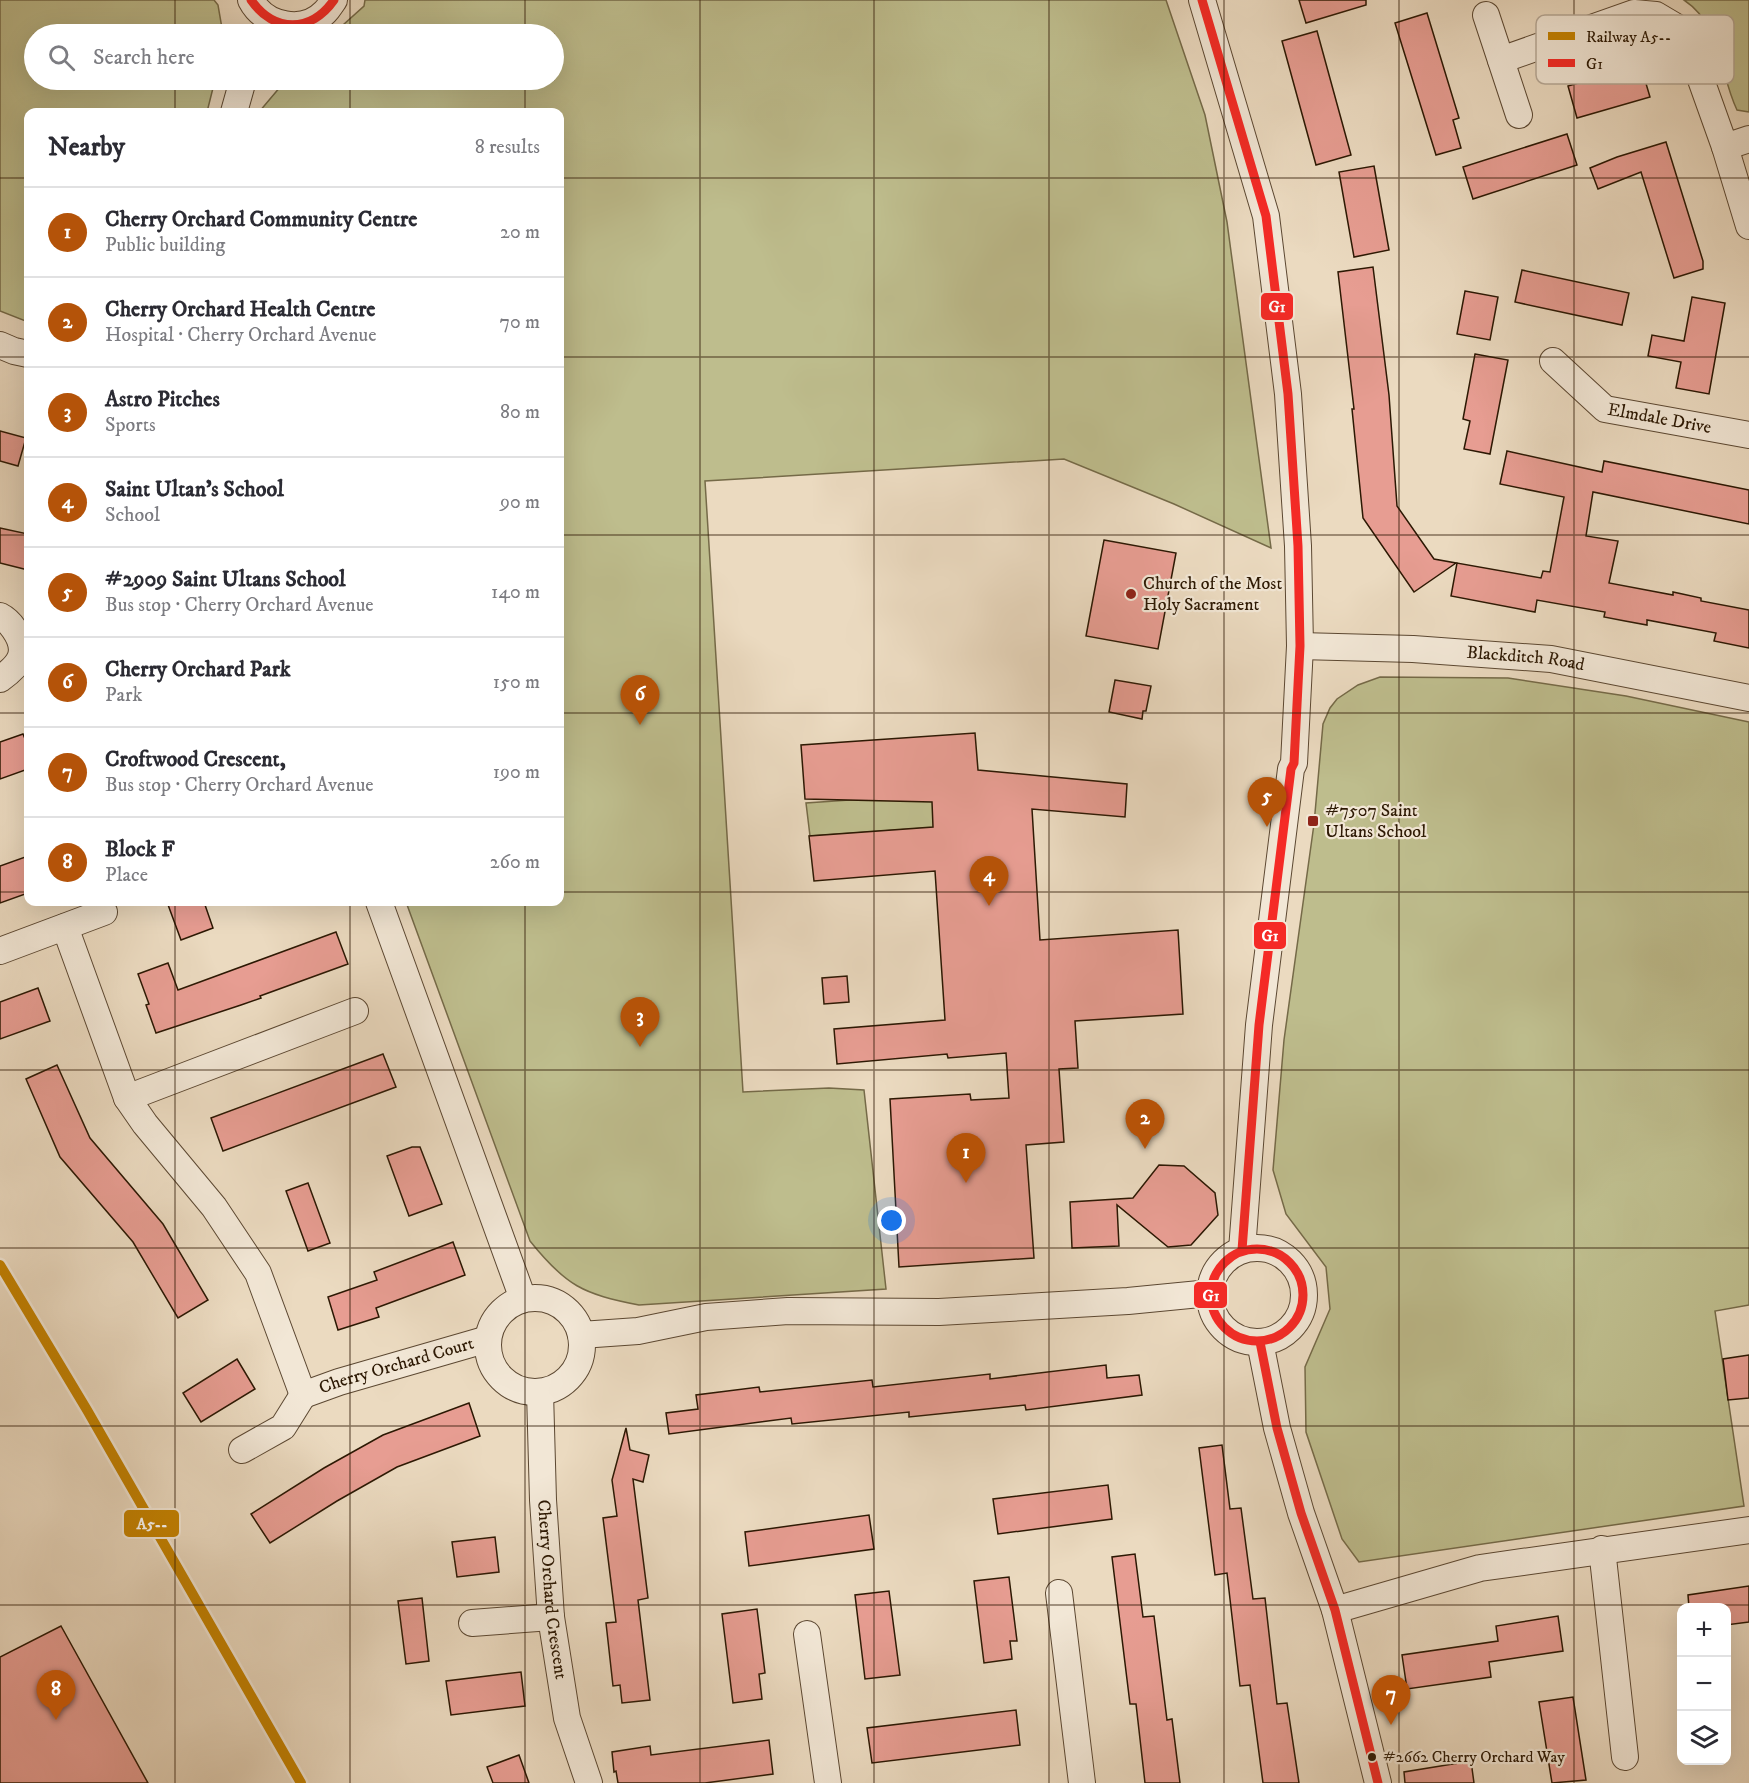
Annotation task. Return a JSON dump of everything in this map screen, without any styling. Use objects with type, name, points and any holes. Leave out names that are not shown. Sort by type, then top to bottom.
[{"type":"street","points":[[304,24],[325,13],[334,0]]},
{"type":"street","points":[[1202,0],[1266,216],[1292,434],[1298,546],[1300,646],[1294,763],[1291,769],[1259,1025],[1242,1250]]},
{"type":"street","points":[[1628,15],[1634,13],[1656,15]]},
{"type":"street","points":[[1486,15],[1519,115]]},
{"type":"street","points":[[257,17],[279,24]]},
{"type":"street","points":[[1501,60],[1536,48]]},
{"type":"street","points":[[1708,84],[1737,143],[1749,226]]},
{"type":"street","points":[[235,108],[240,90]]},
{"type":"street","points":[[0,345],[24,353]]},
{"type":"street","name":"Elmdale Drive","points":[[1553,361],[1605,409],[1749,435]]},
{"type":"street","points":[[0,616],[5,618],[20,637],[23,649],[20,662],[0,679]]},
{"type":"street","name":"Blackditch Road","points":[[1300,646],[1413,649],[1551,659],[1749,698]]},
{"type":"street","points":[[380,906],[523,1299]]},
{"type":"street","points":[[0,951],[104,912]]},
{"type":"street","points":[[65,927],[127,1098],[145,1124],[214,1207],[258,1273],[303,1395],[283,1427],[242,1450]]},
{"type":"street","points":[[127,1098],[355,1011]]},
{"type":"street","points":[[1255,1248],[1268,1249],[1289,1261],[1300,1277],[1304,1297],[1300,1313],[1290,1328],[1271,1340],[1260,1342],[1235,1336],[1222,1326],[1214,1314],[1210,1293],[1215,1273],[1226,1259],[1242,1250],[1255,1248]]},
{"type":"street","points":[[581,1335],[638,1331],[706,1317],[788,1311],[939,1312],[1128,1301],[1210,1293]]},
{"type":"street","points":[[538,1297],[553,1301],[566,1309],[576,1320],[581,1335],[580,1358],[568,1379],[555,1388],[540,1392],[519,1388],[501,1378],[488,1353],[488,1339],[492,1325],[499,1314],[510,1304],[523,1299],[538,1297]]},
{"type":"street","name":"Cherry Orchard Court","points":[[303,1395],[339,1382],[488,1339]]},
{"type":"street","points":[[1260,1342],[1277,1428],[1301,1513],[1335,1610],[1377,1783]]},
{"type":"street","name":"Cherry Orchard Crescent","points":[[540,1392],[543,1500],[551,1617],[567,1718],[589,1783]]},
{"type":"street","points":[[1335,1610],[1480,1568],[1749,1530]]},
{"type":"street","points":[[1602,1549],[1624,1757]]},
{"type":"street","points":[[1059,1593],[1082,1783]]},
{"type":"street","points":[[472,1623],[551,1617]]},
{"type":"street","points":[[807,1634],[828,1783]]},
{"type":"shaded area","points":[[0,0],[214,0],[218,5],[221,24],[24,24],[24,90],[212,90],[208,108],[24,108],[24,320],[0,311]]},
{"type":"shaded area","points":[[365,0],[1166,0],[1205,115],[1227,222],[1271,548],[1174,504],[1064,459],[705,481],[743,1092],[829,1088],[864,1090],[886,1289],[639,1305],[603,1297],[577,1286],[554,1268],[530,1241],[407,906],[564,906],[564,108],[262,108],[278,90],[564,90],[564,24],[344,24],[364,6]]},
{"type":"shaded area","points":[[1684,0],[1749,0],[1749,112],[1737,110],[1728,84],[1734,84],[1734,15],[1700,15]]},
{"type":"shaded area","points":[[1380,677],[1508,678],[1626,696],[1749,722],[1749,1305],[1715,1311],[1744,1506],[1359,1562],[1342,1539],[1306,1432],[1305,1367],[1330,1309],[1326,1267],[1286,1214],[1273,1170],[1284,1040],[1314,824],[1323,724],[1337,699],[1358,685]]},
{"type":"shaded area","points":[[966,792],[940,827],[810,836],[806,803]]},
{"type":"building","points":[[1299,0],[1366,0],[1366,5],[1306,23]]},
{"type":"building","points":[[1427,13],[1459,118],[1453,120],[1461,148],[1436,155],[1395,23]]},
{"type":"building","points":[[1317,31],[1351,155],[1316,165],[1282,41]]},
{"type":"building","points":[[1575,84],[1646,84],[1650,97],[1577,118],[1568,86]]},
{"type":"building","points":[[1567,134],[1577,165],[1473,199],[1463,167]]},
{"type":"building","points":[[1666,142],[1703,261],[1703,269],[1674,278],[1641,172],[1598,189],[1590,168]]},
{"type":"building","points":[[1374,166],[1389,250],[1354,257],[1339,172]]},
{"type":"building","points":[[1373,267],[1389,395],[1397,506],[1434,559],[1456,563],[1414,592],[1363,518],[1352,409],[1354,409],[1338,272]]},
{"type":"building","points":[[1522,270],[1629,293],[1622,325],[1515,302]]},
{"type":"building","points":[[1465,291],[1498,297],[1490,340],[1457,334]]},
{"type":"building","points":[[1692,297],[1725,303],[1709,394],[1676,388],[1681,362],[1648,356],[1652,335],[1684,341]]},
{"type":"building","points":[[1475,354],[1508,360],[1490,454],[1464,449],[1470,421],[1463,419]]},
{"type":"building","points":[[0,431],[24,437],[18,466],[0,461]]},
{"type":"building","points":[[1507,451],[1602,472],[1604,461],[1749,490],[1749,524],[1593,492],[1586,536],[1618,541],[1609,583],[1673,595],[1673,592],[1701,598],[1701,601],[1749,610],[1749,648],[1714,641],[1716,633],[1647,620],[1647,625],[1625,621],[1604,617],[1605,612],[1537,600],[1535,612],[1451,596],[1457,563],[1541,578],[1543,571],[1550,572],[1564,497],[1500,484]]},
{"type":"building","points":[[0,528],[24,533],[24,569],[0,563]]},
{"type":"building","name":"Church of the Most Holy Sacrament","points":[[1104,540],[1176,553],[1158,649],[1086,636]]},
{"type":"building","points":[[1115,680],[1151,686],[1142,719],[1109,712]]},
{"type":"building","points":[[975,733],[978,770],[1127,784],[1125,817],[1032,809],[1040,940],[1178,930],[1183,1014],[1075,1021],[1078,1068],[1059,1069],[1064,1142],[1026,1145],[1034,1258],[899,1267],[890,1099],[970,1094],[971,1100],[1009,1098],[1006,1053],[948,1058],[947,1054],[837,1064],[834,1029],[945,1020],[935,871],[814,881],[809,836],[933,827],[932,802],[805,799],[801,745]]},
{"type":"building","points":[[23,734],[24,770],[0,779],[0,742]]},
{"type":"building","points":[[24,857],[24,894],[0,903],[0,866]]},
{"type":"building","points":[[168,906],[205,906],[213,928],[181,940]]},
{"type":"building","points":[[336,932],[348,964],[260,996],[261,998],[156,1033],[138,974],[168,963],[178,990]]},
{"type":"building","points":[[847,976],[849,1002],[824,1004],[822,978]]},
{"type":"building","points":[[38,988],[50,1021],[0,1039],[0,1002]]},
{"type":"building","points":[[383,1054],[396,1087],[223,1151],[211,1118]]},
{"type":"building","points":[[57,1065],[90,1138],[163,1224],[208,1300],[178,1318],[133,1242],[60,1157],[26,1079]]},
{"type":"building","points":[[412,1147],[420,1147],[442,1204],[409,1216],[387,1156]]},
{"type":"building","points":[[1159,1165],[1184,1166],[1215,1193],[1218,1215],[1191,1245],[1168,1247],[1117,1205],[1119,1246],[1072,1248],[1070,1202],[1133,1198]]},
{"type":"building","points":[[308,1183],[330,1243],[308,1251],[286,1191]]},
{"type":"building","points":[[453,1242],[465,1275],[376,1308],[379,1317],[338,1330],[328,1297],[377,1280],[374,1272]]},
{"type":"building","points":[[1749,1355],[1749,1398],[1728,1400],[1723,1359]]},
{"type":"building","points":[[237,1359],[255,1389],[201,1422],[183,1393]]},
{"type":"building","points":[[1106,1365],[1107,1378],[1139,1375],[1142,1395],[1026,1410],[1025,1405],[909,1417],[909,1412],[792,1424],[791,1418],[669,1434],[666,1413],[698,1409],[696,1395],[759,1387],[760,1392],[872,1380],[873,1387],[990,1374],[990,1379]]},
{"type":"building","points":[[469,1403],[480,1436],[397,1467],[270,1543],[251,1514],[324,1468],[383,1435]]},
{"type":"building","points":[[626,1428],[630,1450],[649,1455],[643,1482],[633,1479],[648,1598],[638,1600],[650,1700],[622,1703],[620,1685],[613,1686],[606,1623],[616,1622],[603,1518],[617,1516],[612,1480]]},
{"type":"building","points":[[1222,1445],[1230,1509],[1241,1508],[1253,1599],[1265,1598],[1277,1704],[1287,1703],[1299,1783],[1263,1783],[1250,1685],[1240,1686],[1227,1573],[1215,1575],[1199,1448]]},
{"type":"building","points":[[1108,1485],[1112,1519],[998,1534],[993,1499]]},
{"type":"building","points":[[869,1515],[874,1549],[749,1566],[745,1532]]},
{"type":"building","points":[[495,1537],[499,1572],[457,1577],[452,1542]]},
{"type":"building","points":[[1135,1554],[1143,1617],[1154,1616],[1167,1720],[1172,1719],[1180,1783],[1145,1783],[1136,1704],[1130,1704],[1112,1557]]},
{"type":"building","points":[[1009,1577],[1017,1641],[1010,1641],[1012,1659],[984,1663],[974,1581]]},
{"type":"building","points":[[1749,1586],[1749,1622],[1731,1624],[1731,1603],[1689,1603],[1688,1595]]},
{"type":"building","points":[[889,1591],[900,1675],[865,1679],[855,1595]]},
{"type":"building","points":[[422,1598],[429,1661],[406,1664],[398,1601]]},
{"type":"building","points":[[757,1609],[765,1673],[759,1674],[762,1699],[733,1703],[722,1614]]},
{"type":"building","points":[[1558,1616],[1563,1651],[1489,1662],[1491,1677],[1407,1689],[1402,1655],[1498,1641],[1496,1626]]},
{"type":"building","points":[[61,1626],[148,1783],[0,1783],[0,1657]]},
{"type":"building","points":[[521,1672],[525,1706],[451,1715],[446,1681]]},
{"type":"building","points":[[1573,1697],[1586,1780],[1552,1783],[1539,1702]]},
{"type":"building","points":[[1016,1710],[1020,1745],[872,1763],[867,1728]]},
{"type":"building","points":[[769,1740],[773,1774],[705,1783],[618,1783],[616,1771],[614,1772],[612,1752],[650,1746],[651,1755]]},
{"type":"building","points":[[519,1755],[529,1783],[493,1783],[487,1767]]},
{"type":"building","points":[[1471,1761],[1474,1783],[1405,1783],[1404,1772]]},
{"type":"rail line","name":"A5--","points":[[0,1265],[87,1410],[301,1783]]},
{"type":"transit line","name":"G1","points":[[251,0],[270,19],[287,24]]},
{"type":"transit line","name":"G1","points":[[298,24],[315,19],[334,0]]},
{"type":"transit line","name":"G1","points":[[1202,0],[1266,216],[1288,394],[1298,546],[1300,646],[1294,763],[1291,769],[1259,1025],[1242,1250]]},
{"type":"transit line","name":"G1","points":[[1248,1249],[1266,1249],[1283,1256],[1296,1269],[1303,1286],[1303,1295],[1303,1304],[1296,1321],[1283,1334],[1266,1341],[1248,1341],[1231,1334],[1218,1321],[1211,1304],[1211,1286],[1218,1269],[1231,1256],[1248,1249]]},
{"type":"transit line","name":"G1","points":[[1260,1342],[1277,1428],[1301,1513],[1335,1610],[1378,1783]]},
{"type":"place","name":"Church of the Most Holy Sacrament","points":[[1131,594]]},
{"type":"place","name":"Cherry Orchard Park","points":[[640,725]]},
{"type":"place","name":"#7507 Saint Ultans School","points":[[1313,821]]},
{"type":"place","name":"#2909 Saint Ultans School","points":[[1267,827]]},
{"type":"place","name":"Saint Ultan’s School","points":[[989,906]]},
{"type":"place","name":"Astro Pitches","points":[[640,1047]]},
{"type":"place","name":"Cherry Orchard Health Centre","points":[[1145,1149]]},
{"type":"place","name":"Cherry Orchard Community Centre","points":[[966,1183]]},
{"type":"place","name":"Block F","points":[[56,1720]]},
{"type":"place","name":"Croftwood Crescent,","points":[[1391,1725]]},
{"type":"place","name":"#2662 Cherry Orchard Way","points":[[1372,1757]]}]
